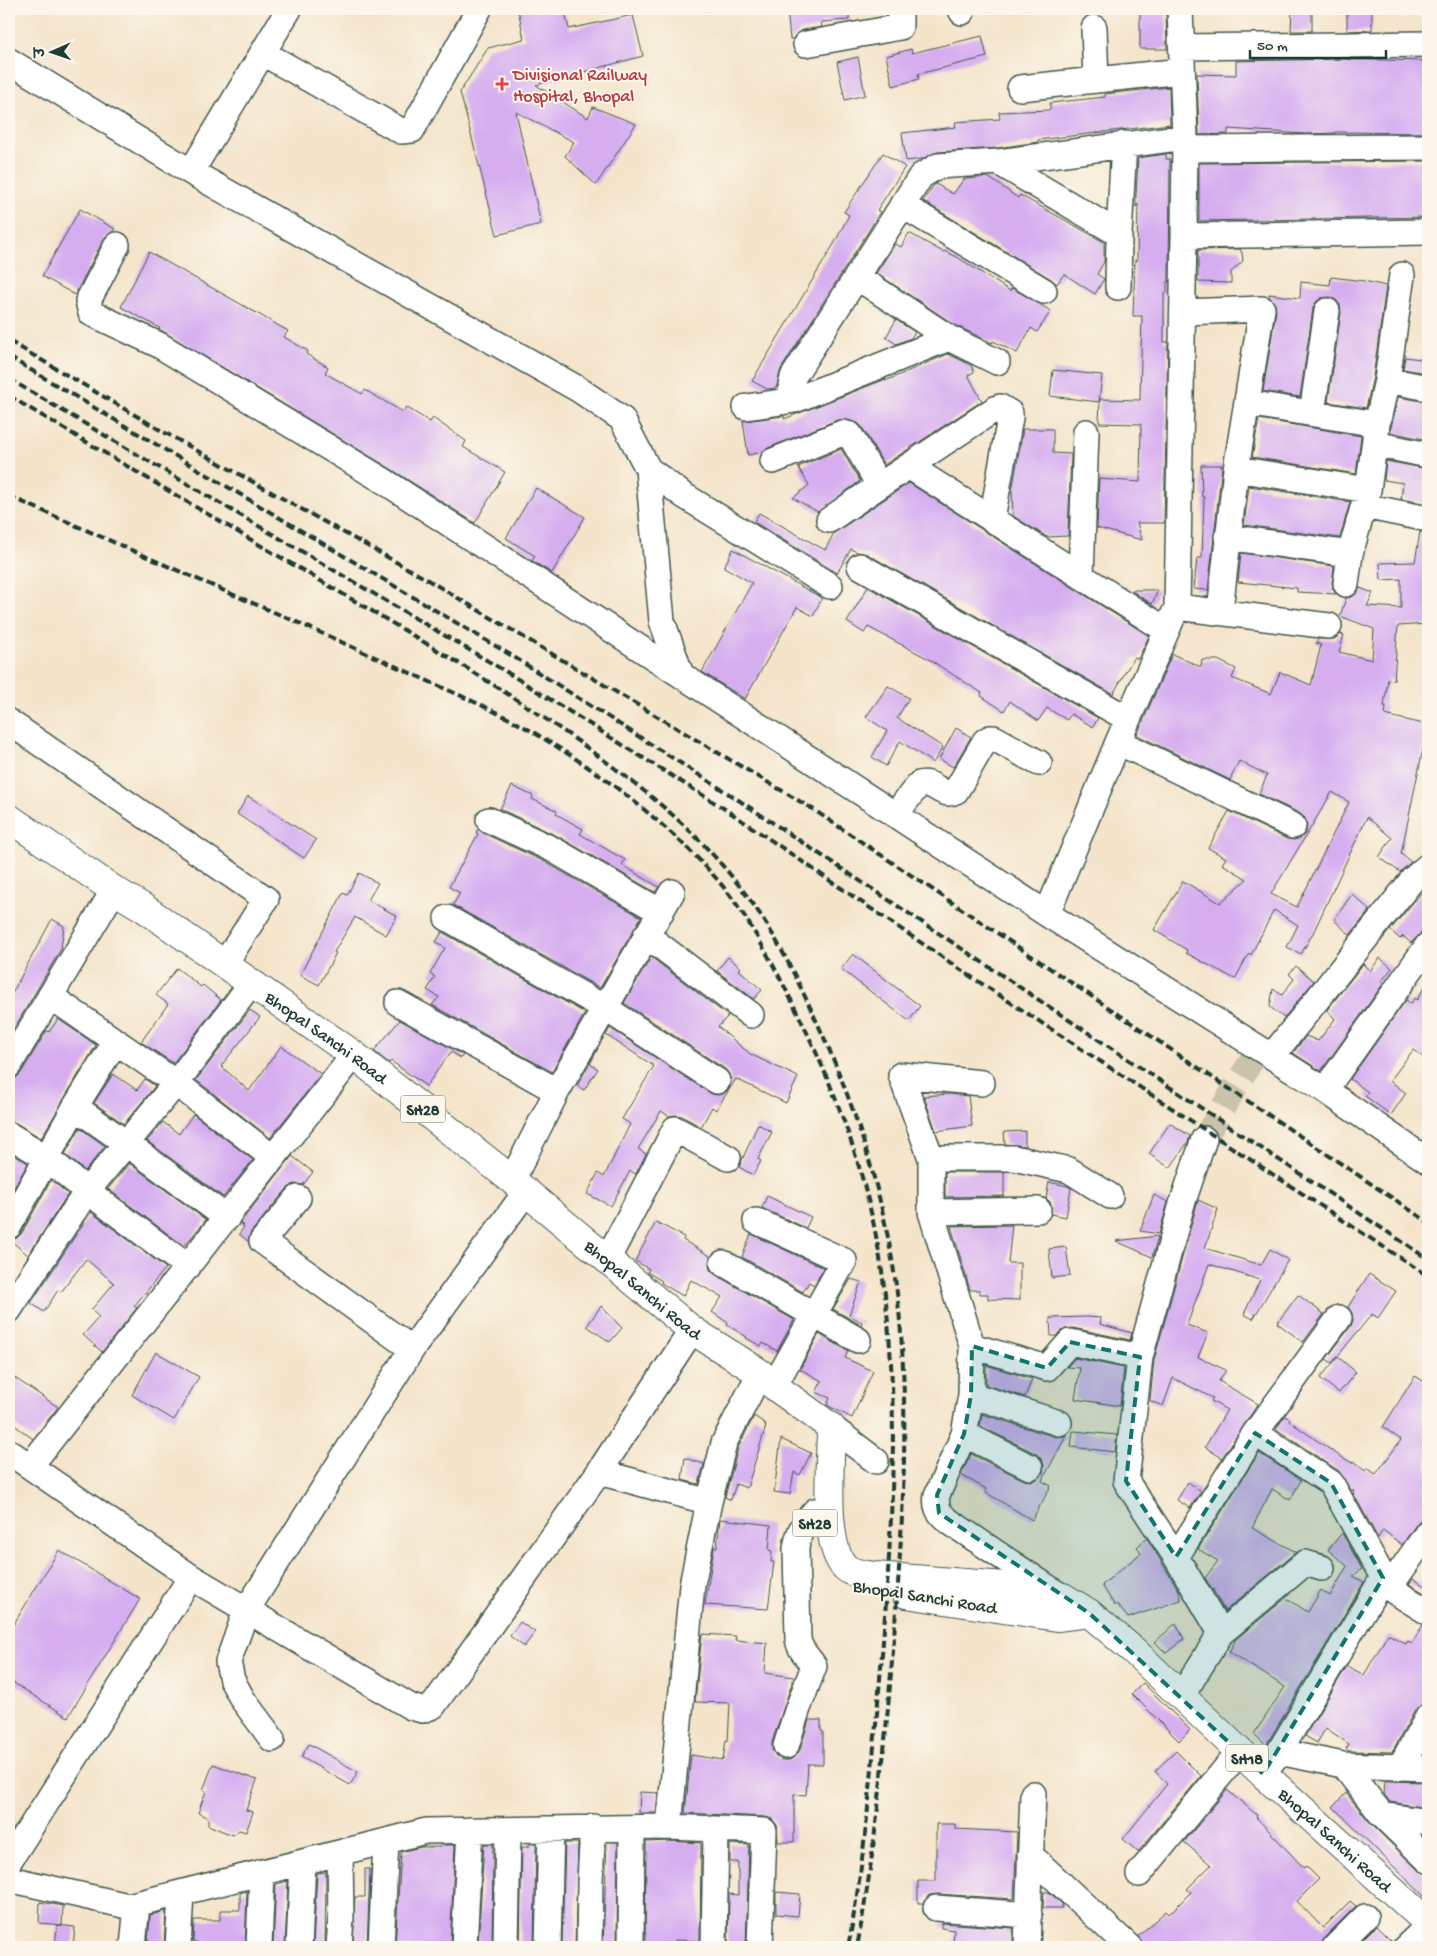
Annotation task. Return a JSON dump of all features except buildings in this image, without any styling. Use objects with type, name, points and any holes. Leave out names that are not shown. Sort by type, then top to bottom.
[{"type":"main road","name":"Bhopal Sanchi Road","points":[[9,818],[114,890],[144,908],[354,1055],[518,1186],[692,1330],[767,1380],[826,1424],[815,1511],[815,1532],[819,1551],[833,1575],[845,1584],[863,1590],[1060,1607],[1089,1613],[1182,1695],[1240,1752],[1271,1763],[1428,1924]]},
{"type":"main road","points":[[826,1424],[830,1524],[835,1551],[847,1569],[874,1576],[1005,1586],[1060,1607]]},
{"type":"street","points":[[191,172],[289,9]]},
{"type":"street","points":[[263,53],[401,131],[407,132],[412,130],[479,9]]},
{"type":"street","points":[[806,44],[900,27],[900,9]]},
{"type":"street","points":[[1047,914],[1118,742],[1177,607],[1184,312],[1185,143],[1180,9]]},
{"type":"street","points":[[1094,28],[1096,80]]},
{"type":"street","points":[[1020,88],[1096,80],[1182,59],[1428,44]]},
{"type":"street","points":[[9,61],[191,172],[578,389],[622,418],[648,469],[662,620],[681,675]]},
{"type":"street","points":[[796,400],[792,389],[794,377],[921,176],[938,166],[998,162],[1124,144],[1185,143],[1428,147]]},
{"type":"street","points":[[1118,287],[1124,144]]},
{"type":"street","points":[[998,162],[1119,234]]},
{"type":"street","points":[[902,205],[1044,291]]},
{"type":"street","points":[[1184,236],[1428,232]]},
{"type":"street","points":[[117,245],[88,301],[91,313],[159,346],[384,481],[1047,914],[1325,1090],[1428,1161]]},
{"type":"street","points":[[1346,584],[1350,554],[1366,498],[1387,380],[1402,275]]},
{"type":"street","points":[[857,277],[949,338],[997,362]]},
{"type":"street","points":[[1184,312],[1262,309],[1236,469],[1220,611]]},
{"type":"street","points":[[1312,413],[1327,311]]},
{"type":"street","points":[[746,407],[796,400],[949,338]]},
{"type":"street","points":[[1387,380],[1428,388]]},
{"type":"street","points":[[1247,403],[1312,413],[1376,434],[1428,455]]},
{"type":"street","points":[[829,520],[879,485],[910,467],[1000,407],[1010,413],[1010,418],[992,519]]},
{"type":"street","points":[[1081,576],[1086,432]]},
{"type":"street","points":[[772,461],[842,434],[850,435],[879,485]]},
{"type":"street","points":[[910,467],[1166,630]]},
{"type":"street","points":[[648,469],[682,495],[830,586]]},
{"type":"street","points":[[1236,469],[1366,498],[1428,519]]},
{"type":"street","points":[[1228,537],[1350,554]]},
{"type":"street","points":[[860,566],[1128,719]]},
{"type":"street","points":[[1177,607],[1329,626]]},
{"type":"street","points":[[9,722],[266,899],[224,965]]},
{"type":"street","points":[[895,815],[919,784],[925,782],[931,784],[943,793],[950,794],[956,791],[986,741],[990,738],[994,738],[1038,763]]},
{"type":"street","points":[[1118,742],[1293,826]]},
{"type":"street","points":[[272,1739],[243,1700],[232,1680],[228,1662],[246,1611],[518,1186],[558,1090],[666,902],[490,820]]},
{"type":"street","points":[[1272,1056],[1413,879],[1428,866]]},
{"type":"street","points":[[9,1065],[114,890]]},
{"type":"street","points":[[447,918],[605,1008],[717,1081]]},
{"type":"street","points":[[646,935],[751,1015]]},
{"type":"street","points":[[1325,1090],[1428,945]]},
{"type":"street","points":[[9,1310],[87,1191],[176,1084],[251,984]]},
{"type":"street","points":[[50,996],[176,1084],[272,1157]]},
{"type":"street","points":[[398,1003],[558,1090]]},
{"type":"street","points":[[9,1226],[75,1107],[116,1041]]},
{"type":"street","points":[[30,1466],[188,1268],[272,1157],[354,1055]]},
{"type":"street","points":[[982,1083],[901,1075],[931,1158],[931,1212],[972,1346],[971,1395],[964,1434],[937,1495],[935,1504],[939,1513],[947,1520],[1060,1607]]},
{"type":"street","points":[[75,1107],[227,1218]]},
{"type":"street","points":[[607,1260],[675,1129],[728,1158]]},
{"type":"street","points":[[9,1135],[47,1158],[188,1268]]},
{"type":"street","points":[[1204,1139],[1182,1204],[1140,1357],[1126,1481],[1176,1557],[1221,1633]]},
{"type":"street","points":[[931,1158],[1014,1158],[1069,1170],[1110,1196]]},
{"type":"street","points":[[298,1198],[262,1241],[412,1350]]},
{"type":"street","points":[[931,1212],[1038,1210]]},
{"type":"street","points":[[669,1827],[692,1585],[709,1502],[724,1443],[814,1315],[844,1261],[756,1221]]},
{"type":"street","points":[[723,1263],[858,1340]]},
{"type":"street","points":[[1176,1557],[1254,1433],[1339,1318]]},
{"type":"street","points":[[9,1452],[191,1577],[410,1706],[422,1710],[434,1706],[599,1472],[692,1330]]},
{"type":"street","points":[[972,1346],[1047,1368],[1070,1342],[1140,1357]]},
{"type":"street","points":[[971,1395],[1059,1422]]},
{"type":"street","points":[[826,1424],[876,1461]]},
{"type":"street","points":[[1254,1433],[1331,1483],[1386,1583],[1428,1612]]},
{"type":"street","points":[[964,1434],[1030,1467]]},
{"type":"street","points":[[599,1472],[709,1502]]},
{"type":"street","points":[[786,1746],[814,1666],[804,1655],[798,1639],[796,1549],[797,1536],[803,1524],[815,1511]]},
{"type":"street","points":[[1271,1763],[1386,1583],[1428,1532]]},
{"type":"street","points":[[1182,1695],[1221,1633],[1305,1563],[1322,1568]]},
{"type":"street","points":[[9,1861],[191,1577]]},
{"type":"street","points":[[1400,1767],[1428,1717]]},
{"type":"street","points":[[1139,1874],[1240,1752]]},
{"type":"street","points":[[1271,1763],[1428,1768]]},
{"type":"street","points":[[1343,1765],[1382,1815],[1428,1860]]},
{"type":"street","points":[[1027,1947],[1033,1794]]},
{"type":"street","points":[[1382,1815],[1428,1822]]},
{"type":"street","points":[[589,1947],[590,1881],[594,1827]]},
{"type":"street","points":[[9,1880],[128,1906],[426,1831],[669,1827],[764,1831],[760,1947]]},
{"type":"street","points":[[631,1947],[632,1828]]},
{"type":"street","points":[[548,1947],[551,1829]]},
{"type":"street","points":[[464,1947],[470,1830]]},
{"type":"street","points":[[506,1947],[508,1830]]},
{"type":"street","points":[[714,1947],[716,1830]]},
{"type":"street","points":[[381,1947],[386,1841]]},
{"type":"street","points":[[340,1853],[340,1947]]},
{"type":"street","points":[[1030,1855],[1113,1942]]},
{"type":"street","points":[[299,1947],[303,1862]]},
{"type":"street","points":[[258,1947],[262,1872]]},
{"type":"street","points":[[178,1947],[181,1892]]},
{"type":"street","points":[[133,1947],[137,1904]]},
{"type":"street","points":[[936,1908],[1029,1914]]},
{"type":"street","points":[[1335,1947],[1365,1917]]},
{"type":"street","points":[[1406,1947],[1428,1924]]},
{"type":"highlighted area","points":[[1070,1342],[1140,1357],[1126,1481],[1176,1557],[1255,1433],[1331,1483],[1383,1578],[1263,1774],[1089,1613],[939,1513],[937,1495],[964,1434],[971,1395],[972,1346],[1047,1368]]},
{"type":"tunnel","points":[[1204,1139],[1259,1048]]},
{"type":"railway","points":[[9,341],[162,431],[421,576],[811,808],[1428,1222]]},
{"type":"railway","points":[[9,357],[514,657],[740,801],[1428,1259]]},
{"type":"railway","points":[[9,379],[505,671],[731,813],[964,972],[1428,1276]]},
{"type":"railway","points":[[9,396],[429,645],[505,692],[579,742],[658,803],[702,843],[747,896],[779,945],[832,1055],[860,1132],[872,1171],[891,1252],[901,1333],[904,1456],[898,1579],[878,1805],[857,1947]]},
{"type":"railway","points":[[9,496],[406,671],[528,729],[609,782],[679,840],[726,890],[759,940],[811,1040],[849,1134],[868,1199],[875,1232],[887,1317],[893,1420],[888,1576],[867,1814],[859,1881],[848,1947]]},
{"type":"place","name":"Divisional Railway Hospital, Bhopal","points":[[502,84]]}]
